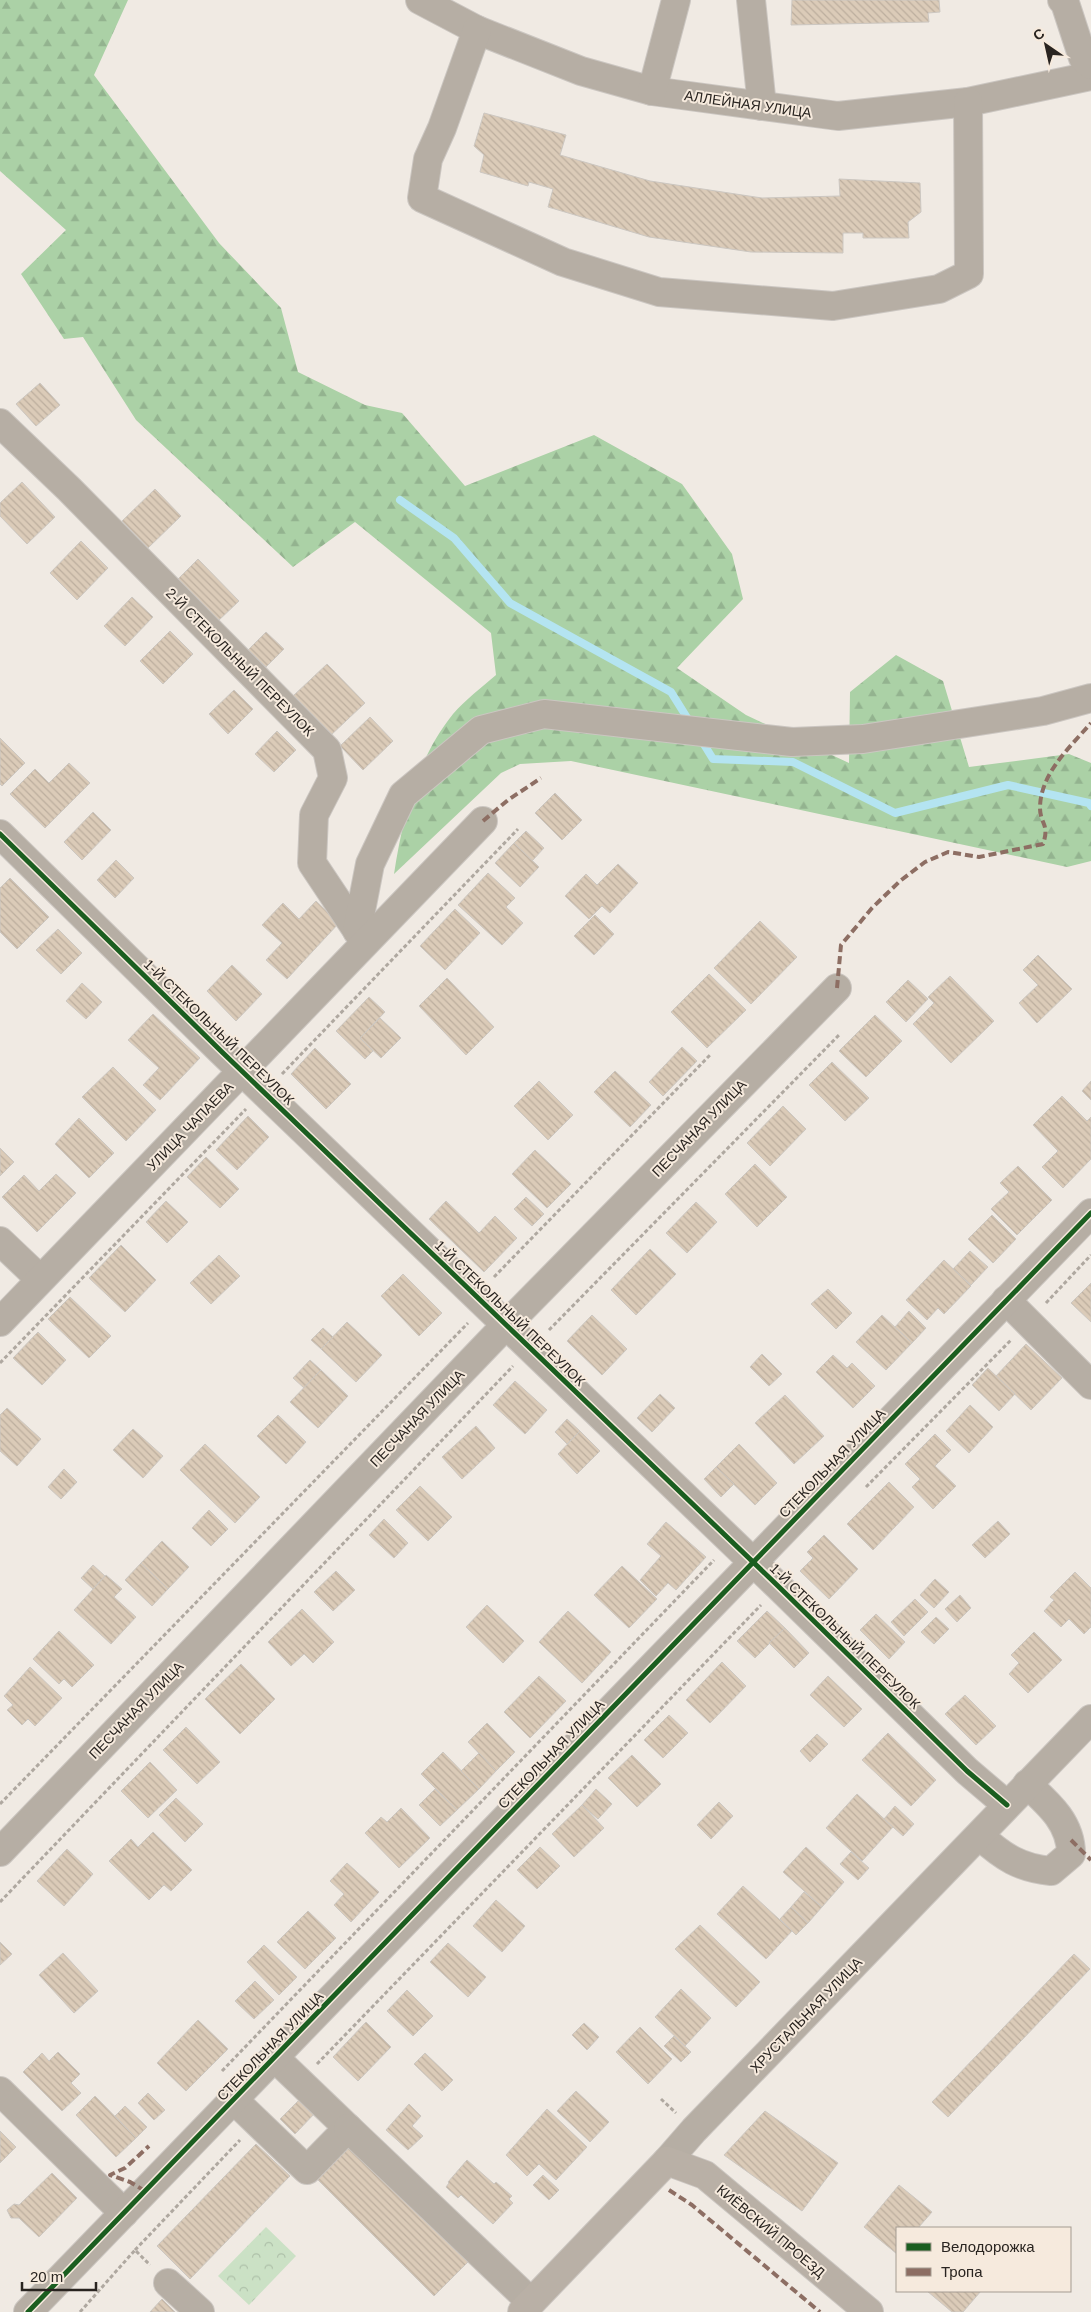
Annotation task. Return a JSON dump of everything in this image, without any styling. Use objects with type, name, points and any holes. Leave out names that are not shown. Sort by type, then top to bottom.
[{"type":"main road","name":"ХРУСТАЛЬНАЯ УЛИЦА","points":[[527,2307],[667,2161]]},
{"type":"main road","name":"КИЁВСКИЙ ПРОЕЗД","points":[[667,2161],[705,2175],[869,2312]]},
{"type":"street","name":"АЛЛЕЙНАЯ УЛИЦА","points":[[420,0],[477,30],[580,71],[652,91],[838,116],[968,102],[1091,76]]},
{"type":"street","points":[[652,91],[676,0]]},
{"type":"street","points":[[751,0],[762,106]]},
{"type":"street","points":[[1062,0],[1065,3],[1083,58],[1091,65]]},
{"type":"street","points":[[477,30],[442,128],[428,159],[422,198],[563,262],[659,292],[833,306],[939,289],[969,274],[968,102]]},
{"type":"street","name":"2-Й СТЕКОЛЬНЫЙ ПЕРЕУЛОК","points":[[0,423],[70,488],[327,750],[333,778],[314,816],[312,862],[362,937]]},
{"type":"street","points":[[362,937],[370,864],[403,795],[481,730],[544,714],[792,742],[863,739],[1043,711],[1091,698]]},
{"type":"street","name":"УЛИЦА ЧАПАЕВА","points":[[0,1322],[243,1072],[362,937],[483,821]]},
{"type":"street","name":"1-Й СТЕКОЛЬНЫЙ ПЕРЕУЛОК","points":[[0,834],[243,1072],[733,1542],[968,1771],[1007,1805]]},
{"type":"street","name":"ПЕСЧАНАЯ УЛИЦА","points":[[0,1852],[501,1320],[837,988]]},
{"type":"street","name":"СТЕКОЛЬНАЯ УЛИЦА","points":[[29,2312],[234,2100],[283,2065],[753,1562],[1091,1213]]},
{"type":"street","points":[[0,1241],[40,1279]]},
{"type":"street","points":[[1006,1300],[1091,1386]]},
{"type":"street","name":"ХРУСТАЛЬНАЯ УЛИЦА","points":[[667,2161],[694,2130],[1091,1719]]},
{"type":"street","points":[[980,1836],[994,1849],[1028,1869],[1051,1872],[1071,1854],[1071,1840],[1056,1811],[1027,1784]]},
{"type":"street","points":[[283,2065],[527,2307]]},
{"type":"street","points":[[0,2091],[124,2213]]},
{"type":"street","points":[[234,2100],[307,2170],[348,2128]]},
{"type":"street","points":[[168,2283],[200,2312]]},
{"type":"path","points":[[0,1902],[531,1348],[839,1035]]},
{"type":"path","points":[[490,1281],[710,1056]]},
{"type":"path","points":[[861,1492],[1091,1255]]},
{"type":"path","points":[[0,1804],[473,1318],[501,1320]]},
{"type":"path","points":[[218,2075],[733,1542]]},
{"type":"path","points":[[283,2065],[313,2068],[778,1586]]},
{"type":"path","points":[[80,2312],[135,2250],[257,2122]]},
{"type":"path","points":[[135,2250],[168,2283]]},
{"type":"green space","points":[[0,0],[128,0],[94,75],[219,243],[281,308],[298,372],[365,405],[402,413],[465,486],[594,435],[682,484],[732,554],[743,599],[677,668],[746,715],[849,763],[850,692],[896,655],[943,681],[969,767],[1069,754],[1091,763],[1091,861],[1067,867],[571,761],[520,764],[501,773],[394,874],[407,810],[420,770],[429,750],[453,714],[496,675],[491,633],[355,522],[293,567],[136,420],[83,337],[64,339],[21,274],[66,230],[0,171]]},
{"type":"green space","points":[[266,2227],[296,2256],[249,2305],[218,2276]]},
{"type":"building","points":[[792,0],[939,0],[940,12],[928,13],[929,22],[791,25]]},
{"type":"building","points":[[484,113],[566,135],[560,155],[650,181],[762,198],[840,196],[839,179],[920,183],[921,212],[908,222],[909,238],[863,238],[863,233],[843,233],[843,253],[751,252],[649,237],[548,207],[553,189],[529,182],[528,186],[480,172],[484,155],[474,146]]},
{"type":"building","points":[[40,383],[60,405],[36,426],[16,404]]},
{"type":"building","points":[[22,482],[55,517],[27,544],[0,516],[0,503]]},
{"type":"building","points":[[155,489],[181,516],[148,548],[122,521]]},
{"type":"building","points":[[81,541],[108,568],[77,600],[50,573]]},
{"type":"building","points":[[198,559],[239,601],[217,622],[176,581]]},
{"type":"building","points":[[132,597],[153,617],[125,646],[104,626]]},
{"type":"building","points":[[170,631],[193,654],[163,684],[140,661]]},
{"type":"building","points":[[266,632],[284,649],[266,667],[248,650]]},
{"type":"building","points":[[327,664],[365,703],[330,736],[293,696]]},
{"type":"building","points":[[234,690],[253,709],[228,734],[209,714]]},
{"type":"building","points":[[370,717],[393,741],[363,770],[340,746]]},
{"type":"building","points":[[277,731],[296,750],[274,772],[255,754]]},
{"type":"building","points":[[0,738],[25,763],[2,786],[0,784]]},
{"type":"building","points":[[69,763],[90,783],[45,828],[10,794],[35,769],[49,783]]},
{"type":"building","points":[[555,793],[582,820],[562,840],[535,813]]},
{"type":"building","points":[[93,812],[111,830],[82,860],[64,842]]},
{"type":"building","points":[[526,831],[544,848],[532,861],[514,843]]},
{"type":"building","points":[[514,843],[539,867],[520,887],[495,863]]},
{"type":"building","points":[[116,860],[134,878],[115,898],[97,880]]},
{"type":"building","points":[[618,864],[638,883],[610,913],[602,906],[589,919],[565,896],[586,874],[597,885]]},
{"type":"building","points":[[488,873],[515,898],[506,907],[523,923],[502,945],[458,905]]},
{"type":"building","points":[[10,878],[49,917],[17,949],[0,932],[0,888]]},
{"type":"building","points":[[316,901],[339,923],[287,979],[266,960],[282,943],[262,925],[283,903],[299,919]]},
{"type":"building","points":[[455,909],[480,933],[445,970],[420,946]]},
{"type":"building","points":[[595,915],[614,934],[594,955],[574,936]]},
{"type":"building","points":[[760,921],[797,957],[751,1004],[714,968]]},
{"type":"building","points":[[58,929],[82,953],[61,974],[36,950]]},
{"type":"building","points":[[1038,955],[1072,989],[1037,1023],[1019,1003],[1038,985],[1023,970]]},
{"type":"building","points":[[232,965],[262,994],[236,1021],[207,991]]},
{"type":"building","points":[[709,974],[746,1010],[707,1048],[671,1012]]},
{"type":"building","points":[[950,976],[994,1021],[951,1063],[913,1024],[934,1003],[928,997]]},
{"type":"building","points":[[447,978],[494,1027],[466,1055],[419,1006]]},
{"type":"building","points":[[908,980],[928,999],[906,1022],[886,1002]]},
{"type":"building","points":[[82,983],[102,1002],[86,1019],[66,1001]]},
{"type":"building","points":[[369,997],[385,1012],[360,1038],[373,1051],[365,1059],[336,1031]]},
{"type":"building","points":[[153,1014],[200,1058],[160,1100],[143,1085],[159,1068],[128,1040]]},
{"type":"building","points":[[875,1015],[902,1041],[866,1077],[839,1051]]},
{"type":"building","points":[[380,1018],[401,1038],[381,1058],[360,1038]]},
{"type":"building","points":[[682,1047],[697,1061],[663,1096],[649,1082]]},
{"type":"building","points":[[315,1048],[351,1084],[326,1109],[291,1074]]},
{"type":"building","points":[[832,1062],[869,1098],[845,1121],[809,1085]]},
{"type":"building","points":[[113,1067],[156,1110],[126,1141],[82,1097]]},
{"type":"building","points":[[615,1071],[651,1105],[630,1127],[594,1092]]},
{"type":"building","points":[[539,1081],[573,1115],[548,1140],[514,1106]]},
{"type":"building","points":[[1091,1081],[1091,1100],[1082,1091]]},
{"type":"building","points":[[1062,1096],[1087,1121],[1091,1117],[1091,1159],[1063,1188],[1042,1167],[1058,1151],[1033,1125]]},
{"type":"building","points":[[783,1106],[806,1129],[770,1166],[747,1143]]},
{"type":"building","points":[[248,1116],[269,1137],[237,1170],[216,1150]]},
{"type":"building","points":[[79,1118],[114,1153],[89,1178],[55,1144]]},
{"type":"building","points":[[0,1148],[14,1162],[0,1176]]},
{"type":"building","points":[[535,1150],[571,1184],[547,1208],[512,1174]]},
{"type":"building","points":[[206,1157],[239,1189],[220,1208],[187,1177]]},
{"type":"building","points":[[755,1164],[787,1197],[757,1227],[725,1194]]},
{"type":"building","points":[[1018,1166],[1052,1200],[1017,1235],[991,1209],[1009,1192],[1000,1183]]},
{"type":"building","points":[[56,1174],[76,1193],[37,1232],[2,1197],[24,1175],[39,1191]]},
{"type":"building","points":[[526,1197],[544,1214],[532,1226],[514,1209]]},
{"type":"building","points":[[166,1201],[188,1222],[167,1243],[146,1222]]},
{"type":"building","points":[[446,1201],[479,1233],[495,1216],[517,1238],[484,1272],[429,1219]]},
{"type":"building","points":[[696,1202],[717,1222],[687,1253],[666,1233]]},
{"type":"building","points":[[992,1215],[1016,1239],[993,1263],[968,1239]]},
{"type":"building","points":[[121,1245],[156,1280],[125,1312],[89,1278]]},
{"type":"building","points":[[650,1249],[676,1274],[636,1315],[611,1290]]},
{"type":"building","points":[[970,1251],[988,1267],[971,1285],[953,1269]]},
{"type":"building","points":[[219,1255],[240,1276],[211,1304],[190,1283]]},
{"type":"building","points":[[944,1260],[971,1286],[944,1314],[938,1308],[927,1320],[906,1300]]},
{"type":"building","points":[[403,1274],[442,1313],[419,1336],[381,1296]]},
{"type":"building","points":[[1091,1283],[1091,1322],[1071,1303]]},
{"type":"building","points":[[828,1289],[852,1313],[836,1329],[811,1304]]},
{"type":"building","points":[[70,1297],[111,1336],[89,1358],[48,1319]]},
{"type":"building","points":[[909,1311],[926,1328],[912,1343],[895,1327]]},
{"type":"building","points":[[592,1315],[627,1349],[602,1375],[567,1341]]},
{"type":"building","points":[[882,1315],[912,1343],[886,1370],[856,1342]]},
{"type":"building","points":[[347,1322],[382,1355],[356,1382],[321,1349]]},
{"type":"building","points":[[323,1328],[333,1337],[321,1349],[311,1340]]},
{"type":"building","points":[[38,1332],[66,1360],[42,1385],[13,1358]]},
{"type":"building","points":[[1026,1344],[1062,1378],[1031,1410],[996,1376]]},
{"type":"building","points":[[762,1354],[782,1374],[769,1386],[750,1367]]},
{"type":"building","points":[[833,1355],[847,1368],[852,1363],[875,1386],[853,1408],[816,1372]]},
{"type":"building","points":[[310,1360],[321,1370],[304,1388],[293,1378]]},
{"type":"building","points":[[988,1368],[1015,1394],[999,1411],[972,1385]]},
{"type":"building","points":[[321,1370],[348,1396],[318,1428],[290,1402]]},
{"type":"building","points":[[515,1381],[547,1410],[525,1434],[493,1405]]},
{"type":"building","points":[[660,1394],[675,1408],[652,1432],[637,1418]]},
{"type":"building","points":[[785,1395],[824,1436],[794,1464],[755,1423]]},
{"type":"building","points":[[970,1405],[993,1427],[969,1453],[946,1431]]},
{"type":"building","points":[[7,1408],[41,1439],[17,1466],[0,1451],[0,1415]]},
{"type":"building","points":[[278,1415],[306,1442],[286,1464],[257,1436]]},
{"type":"building","points":[[567,1419],[580,1431],[567,1444],[555,1432]]},
{"type":"building","points":[[476,1426],[495,1448],[462,1479],[442,1457]]},
{"type":"building","points":[[133,1429],[163,1456],[143,1478],[113,1450]]},
{"type":"building","points":[[580,1431],[600,1451],[577,1474],[558,1454]]},
{"type":"building","points":[[935,1434],[951,1450],[935,1466],[956,1486],[933,1509],[912,1487],[920,1479],[905,1464]]},
{"type":"building","points":[[205,1444],[260,1497],[235,1523],[180,1470]]},
{"type":"building","points":[[739,1444],[777,1483],[755,1505],[716,1467]]},
{"type":"building","points":[[716,1467],[734,1484],[721,1497],[704,1479]]},
{"type":"building","points":[[64,1469],[77,1482],[61,1499],[48,1487]]},
{"type":"building","points":[[889,1482],[914,1507],[873,1550],[847,1524]]},
{"type":"building","points":[[420,1486],[452,1517],[428,1541],[396,1510]]},
{"type":"building","points":[[209,1510],[228,1529],[211,1546],[192,1528]]},
{"type":"building","points":[[384,1519],[408,1543],[394,1558],[369,1535]]},
{"type":"building","points":[[998,1521],[1010,1534],[985,1558],[972,1545]]},
{"type":"building","points":[[666,1522],[706,1557],[676,1590],[668,1583],[656,1596],[640,1580],[661,1556],[647,1544]]},
{"type":"building","points":[[824,1535],[858,1569],[829,1599],[800,1571],[813,1558],[807,1552]]},
{"type":"building","points":[[162,1541],[189,1567],[168,1589],[141,1563]]},
{"type":"building","points":[[141,1563],[168,1589],[152,1606],[125,1580]]},
{"type":"building","points":[[93,1565],[105,1576],[93,1589],[81,1578]]},
{"type":"building","points":[[622,1566],[657,1599],[629,1628],[594,1595]]},
{"type":"building","points":[[336,1571],[355,1590],[333,1611],[314,1592]]},
{"type":"building","points":[[1075,1572],[1091,1588],[1091,1627],[1084,1634],[1069,1619],[1061,1627],[1044,1611],[1054,1600],[1050,1597]]},
{"type":"building","points":[[106,1575],[122,1589],[114,1597],[136,1617],[111,1644],[74,1610]]},
{"type":"building","points":[[935,1579],[949,1592],[934,1608],[920,1595]]},
{"type":"building","points":[[960,1595],[971,1608],[957,1622],[945,1609]]},
{"type":"building","points":[[915,1599],[928,1612],[904,1636],[891,1622]]},
{"type":"building","points":[[487,1605],[524,1641],[503,1663],[466,1627]]},
{"type":"building","points":[[302,1609],[334,1642],[313,1663],[304,1654],[291,1666],[268,1642]]},
{"type":"building","points":[[568,1611],[611,1652],[582,1683],[539,1642]]},
{"type":"building","points":[[767,1611],[785,1628],[755,1658],[737,1641]]},
{"type":"building","points":[[876,1614],[905,1642],[889,1659],[860,1630]]},
{"type":"building","points":[[936,1617],[949,1629],[934,1644],[921,1632]]},
{"type":"building","points":[[785,1628],[809,1653],[794,1668],[769,1643]]},
{"type":"building","points":[[59,1631],[94,1665],[72,1687],[64,1679],[59,1684],[33,1659]]},
{"type":"building","points":[[1034,1632],[1062,1660],[1028,1693],[1009,1674],[1019,1663],[1011,1655]]},
{"type":"building","points":[[722,1662],[746,1686],[710,1723],[686,1700]]},
{"type":"building","points":[[241,1664],[275,1699],[240,1734],[205,1699]]},
{"type":"building","points":[[30,1667],[62,1698],[35,1726],[28,1719],[22,1725],[7,1710],[13,1705],[4,1696]]},
{"type":"building","points":[[539,1676],[566,1701],[530,1738],[504,1712]]},
{"type":"building","points":[[828,1676],[862,1709],[844,1727],[810,1695]]},
{"type":"building","points":[[965,1695],[996,1726],[976,1745],[945,1714]]},
{"type":"building","points":[[669,1715],[688,1733],[663,1758],[644,1740]]},
{"type":"building","points":[[487,1723],[515,1752],[496,1771],[468,1742]]},
{"type":"building","points":[[186,1727],[220,1762],[197,1784],[163,1750]]},
{"type":"building","points":[[888,1733],[936,1780],[911,1806],[862,1760]]},
{"type":"building","points":[[817,1734],[828,1744],[810,1762],[800,1751]]},
{"type":"building","points":[[443,1752],[479,1789],[457,1810],[421,1774]]},
{"type":"building","points":[[479,1753],[496,1771],[479,1789],[461,1771]]},
{"type":"building","points":[[632,1755],[661,1784],[637,1807],[608,1778]]},
{"type":"building","points":[[150,1762],[177,1790],[148,1818],[121,1791]]},
{"type":"building","points":[[435,1789],[457,1810],[440,1826],[419,1805]]},
{"type":"building","points":[[596,1789],[612,1804],[598,1819],[582,1805]]},
{"type":"building","points":[[857,1794],[893,1827],[862,1861],[826,1828]]},
{"type":"building","points":[[176,1798],[203,1824],[185,1842],[159,1815]]},
{"type":"building","points":[[719,1802],[733,1816],[711,1839],[697,1825]]},
{"type":"building","points":[[582,1805],[604,1828],[574,1857],[552,1834]]},
{"type":"building","points":[[895,1806],[914,1824],[903,1836],[884,1819]]},
{"type":"building","points":[[401,1808],[430,1838],[399,1868],[365,1833],[381,1817],[387,1822]]},
{"type":"building","points":[[153,1832],[192,1870],[171,1891],[164,1885],[149,1900],[109,1861],[131,1839],[138,1847]]},
{"type":"building","points":[[540,1847],[560,1866],[537,1889],[517,1870]]},
{"type":"building","points":[[806,1847],[844,1882],[822,1907],[783,1872]]},
{"type":"building","points":[[67,1849],[93,1874],[64,1906],[37,1881]]},
{"type":"building","points":[[851,1852],[869,1868],[858,1880],[840,1864]]},
{"type":"building","points":[[347,1863],[379,1892],[351,1922],[334,1905],[344,1894],[330,1881]]},
{"type":"building","points":[[743,1886],[792,1931],[766,1959],[717,1914]]},
{"type":"building","points":[[804,1892],[822,1907],[808,1923],[791,1907]]},
{"type":"building","points":[[496,1900],[525,1926],[502,1952],[473,1926]]},
{"type":"building","points":[[791,1907],[808,1923],[796,1935],[780,1919]]},
{"type":"building","points":[[308,1911],[336,1938],[305,1969],[277,1942]]},
{"type":"building","points":[[700,1925],[760,1982],[736,2007],[675,1949]]},
{"type":"building","points":[[0,1942],[12,1954],[0,1965]]},
{"type":"building","points":[[448,1943],[486,1977],[468,1997],[430,1962]]},
{"type":"building","points":[[264,1945],[297,1977],[279,1995],[247,1962]]},
{"type":"building","points":[[63,1953],[98,1991],[74,2013],[39,1975]]},
{"type":"building","points":[[1074,1954],[1090,1969],[948,2117],[932,2102]]},
{"type":"building","points":[[255,1981],[274,2000],[254,2019],[235,2001]]},
{"type":"building","points":[[681,1989],[711,2018],[685,2046],[655,2017]]},
{"type":"building","points":[[407,1990],[433,2016],[413,2036],[387,2011]]},
{"type":"building","points":[[198,2020],[228,2049],[186,2091],[157,2063]]},
{"type":"building","points":[[366,2022],[391,2047],[358,2081],[333,2057]]},
{"type":"building","points":[[584,2023],[599,2037],[587,2050],[572,2035]]},
{"type":"building","points":[[640,2027],[672,2059],[648,2084],[616,2052]]},
{"type":"building","points":[[674,2036],[691,2052],[681,2062],[664,2046]]},
{"type":"building","points":[[58,2052],[80,2074],[71,2083],[81,2093],[62,2111],[23,2072],[42,2053],[49,2061]]},
{"type":"building","points":[[425,2053],[453,2080],[442,2091],[414,2064]]},
{"type":"building","points":[[576,2091],[609,2122],[590,2142],[557,2111]]},
{"type":"building","points":[[148,2093],[165,2110],[154,2120],[138,2103]]},
{"type":"building","points":[[95,2096],[136,2138],[116,2157],[76,2115]]},
{"type":"building","points":[[301,2098],[316,2112],[295,2134],[280,2119]]},
{"type":"building","points":[[409,2104],[421,2116],[412,2126],[423,2136],[408,2150],[386,2130]]},
{"type":"building","points":[[125,2106],[147,2127],[136,2138],[115,2116]]},
{"type":"building","points":[[547,2109],[587,2147],[556,2180],[539,2164],[527,2176],[506,2155]]},
{"type":"building","points":[[765,2111],[838,2163],[802,2211],[724,2155]]},
{"type":"building","points":[[0,2131],[16,2147],[0,2163]]},
{"type":"building","points":[[351,2140],[471,2259],[434,2296],[314,2176]]},
{"type":"building","points":[[256,2144],[290,2176],[190,2279],[157,2246]]},
{"type":"building","points":[[467,2160],[494,2184],[496,2182],[512,2196],[509,2199],[513,2203],[493,2224],[461,2195],[458,2198],[446,2187]]},
{"type":"building","points":[[52,2173],[77,2198],[39,2237],[19,2218],[11,2218],[7,2210],[14,2204],[19,2205]]},
{"type":"building","points":[[543,2175],[559,2190],[549,2200],[533,2185]]},
{"type":"building","points":[[899,2185],[932,2212],[919,2227],[896,2227],[896,2253],[864,2227]]},
{"type":"building","points":[[928,2292],[980,2292],[963,2312],[952,2312]]},
{"type":"building","points":[[162,2299],[175,2312],[150,2312]]},
{"type":"waterway","points":[[400,500],[454,538],[510,603],[671,692],[691,724]]},
{"type":"waterway","points":[[700,738],[713,759],[793,762],[895,813],[1008,785],[1089,803],[1091,806]]},
{"type":"marked path","points":[[837,988],[841,945],[872,908],[900,881],[925,862],[948,852],[979,857],[1043,844],[1045,828],[1040,808],[1045,784],[1066,751],[1091,723]]},
{"type":"marked path","points":[[483,821],[508,800],[541,778]]},
{"type":"marked path","points":[[1071,1840],[1091,1860]]},
{"type":"marked path","points":[[145,2191],[130,2182],[110,2175],[125,2168],[149,2146]]},
{"type":"marked path","points":[[669,2190],[692,2205],[820,2312]]},
{"type":"cycle path","points":[[0,834],[222,1052],[778,1586],[967,1771],[1007,1805]]},
{"type":"cycle path","points":[[28,2312],[1091,1213]]}]
